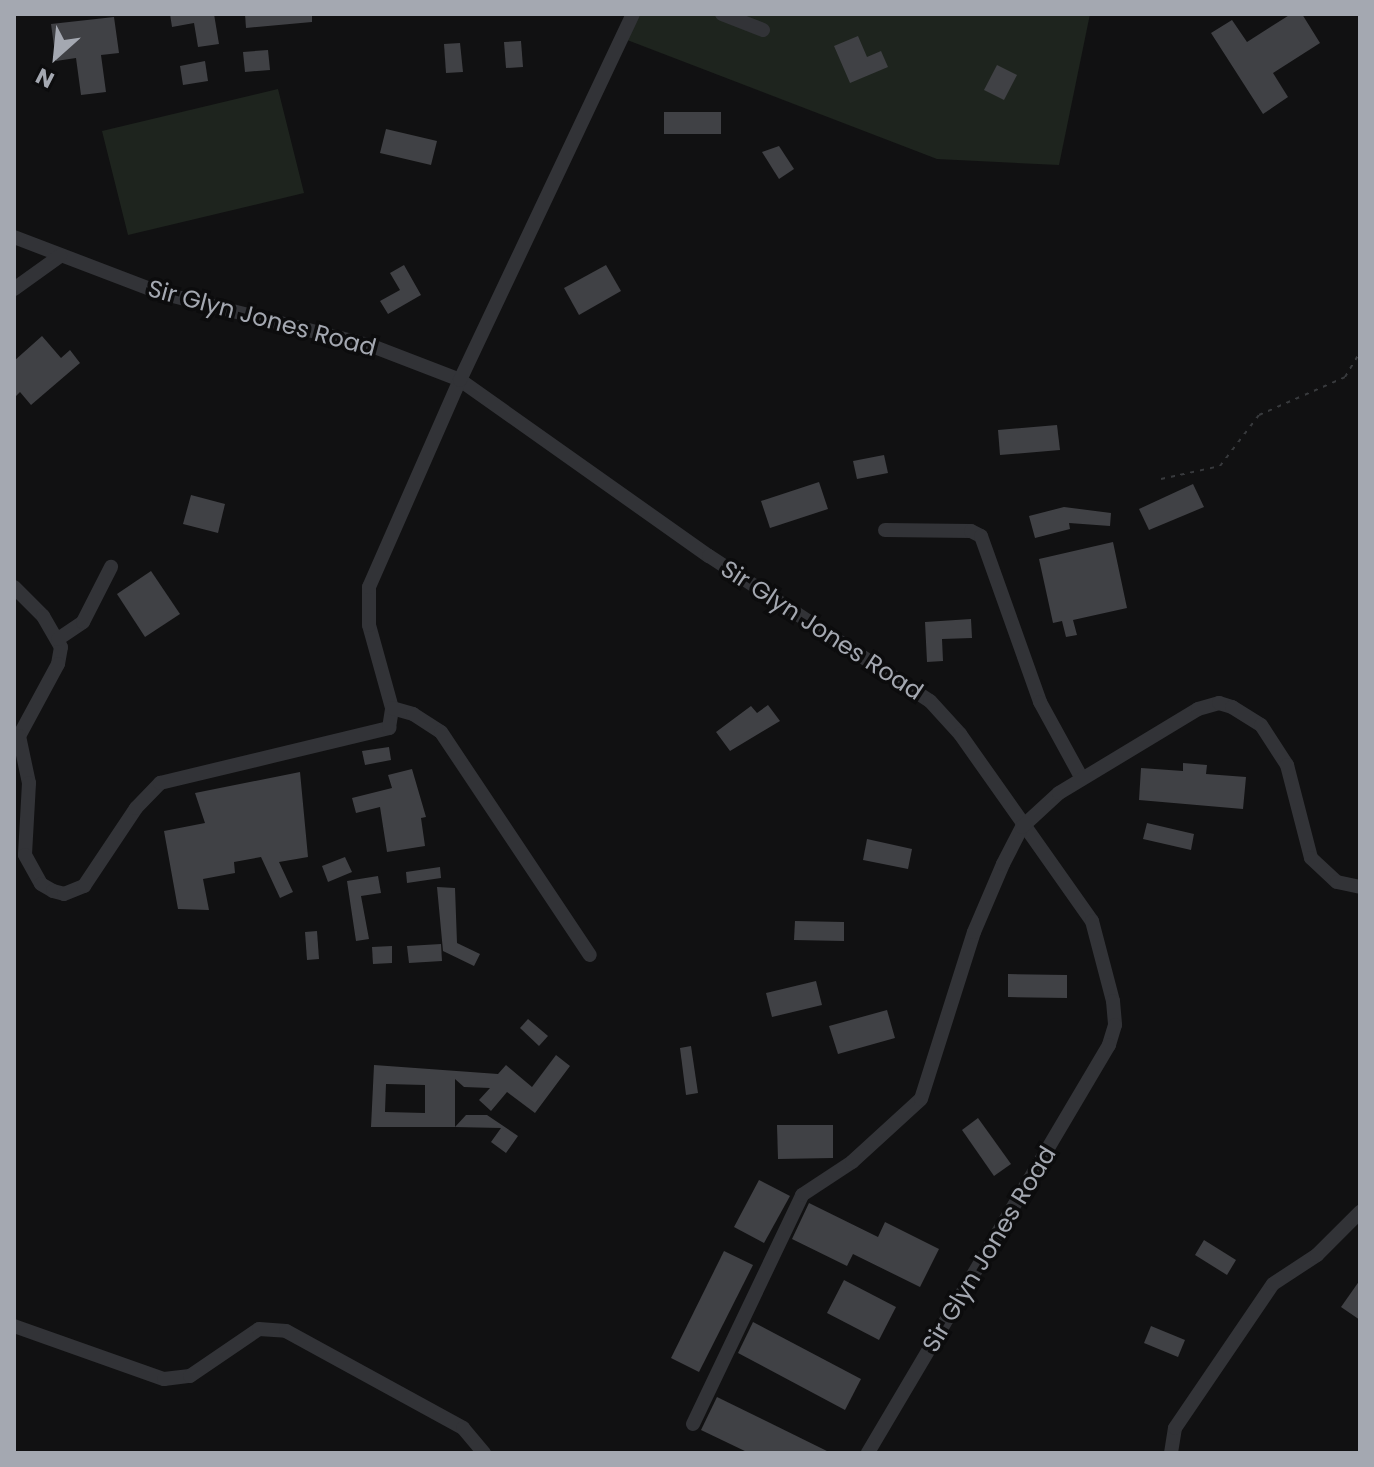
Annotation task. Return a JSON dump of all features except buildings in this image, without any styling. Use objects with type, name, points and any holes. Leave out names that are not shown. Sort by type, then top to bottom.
[{"type":"street","points":[[14,587],[58,639],[58,664],[19,736],[29,783],[25,855],[41,884],[64,894],[84,886],[136,808],[160,783],[383,733],[392,721],[392,708],[369,625],[369,587],[460,380],[633,14]]},
{"type":"street","points":[[722,14],[763,30]]},
{"type":"street","name":"Sir Glyn Jones Road","points":[[14,237],[161,293],[372,346],[460,380],[709,556],[930,701],[960,734],[1022,827],[1092,921],[1107,965],[1115,1025],[1097,1073],[972,1271],[868,1453]]},
{"type":"street","points":[[14,289],[60,256]]},
{"type":"street","points":[[885,530],[971,531],[981,536],[1040,702],[1081,777]]},
{"type":"street","points":[[58,639],[83,622],[111,567]]},
{"type":"street","points":[[693,1424],[802,1195],[852,1162],[899,1122],[930,1082],[974,932],[1022,827],[1081,777],[1198,709],[1219,703],[1232,707],[1261,725],[1287,765],[1311,858],[1337,882],[1360,887]]},
{"type":"street","points":[[392,708],[413,714],[441,732],[590,955]]},
{"type":"street","points":[[1171,1453],[1175,1428],[1273,1284],[1317,1255],[1360,1212]]},
{"type":"street","points":[[14,1326],[164,1379],[190,1376],[259,1329],[286,1331],[456,1423],[484,1453]]},
{"type":"path","points":[[1161,479],[1220,466],[1259,415],[1345,377],[1360,352]]},
{"type":"shaded area","points":[[633,14],[1090,14],[1059,165],[937,159],[622,38]]},
{"type":"shaded area","points":[[278,89],[304,193],[128,235],[102,131]]}]
